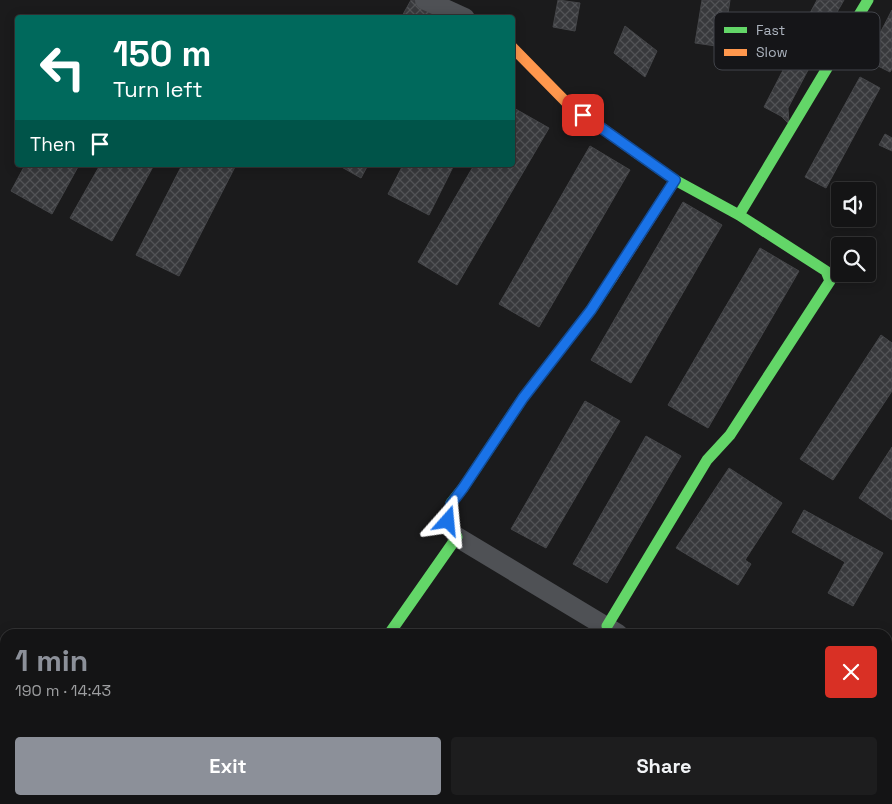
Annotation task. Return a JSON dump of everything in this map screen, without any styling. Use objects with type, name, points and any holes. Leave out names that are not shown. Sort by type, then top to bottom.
[{"type":"street","points":[[425,0],[458,15]]},
{"type":"street","points":[[861,12],[868,0]]},
{"type":"street","points":[[515,50],[568,104],[675,180],[739,215],[826,271],[830,281],[730,436],[707,460],[613,629]]},
{"type":"street","points":[[739,215],[826,70]]},
{"type":"street","points":[[610,629],[457,537],[448,521],[451,504],[523,398],[591,310],[675,180]]},
{"type":"street","points":[[393,629],[457,537]]},
{"type":"building","points":[[411,0],[416,0],[441,15],[403,15]]},
{"type":"building","points":[[558,0],[580,3],[575,31],[553,27]]},
{"type":"building","points":[[702,0],[730,0],[728,12],[714,12],[714,46],[695,43]]},
{"type":"building","points":[[817,0],[844,0],[837,12],[811,12]]},
{"type":"building","points":[[892,10],[892,69],[890,72],[880,67],[880,33]]},
{"type":"building","points":[[625,26],[657,51],[645,77],[614,53]]},
{"type":"building","points":[[783,70],[808,70],[788,108],[789,124],[781,116],[764,107]]},
{"type":"building","points":[[860,77],[880,88],[826,188],[805,177]]},
{"type":"building","points":[[515,109],[549,128],[457,285],[418,262],[473,167],[515,167]]},
{"type":"building","points":[[885,134],[892,138],[892,151],[879,145]]},
{"type":"building","points":[[590,146],[630,170],[539,327],[499,304]]},
{"type":"building","points":[[24,167],[78,167],[52,214],[11,191]]},
{"type":"building","points":[[99,167],[153,167],[112,241],[70,218]]},
{"type":"building","points":[[181,167],[235,167],[179,276],[136,255]]},
{"type":"building","points":[[342,167],[367,167],[361,178]]},
{"type":"building","points":[[402,167],[453,167],[429,215],[388,194]]},
{"type":"building","points":[[683,202],[722,225],[631,383],[591,360]]},
{"type":"building","points":[[760,248],[799,271],[708,428],[668,405]]},
{"type":"building","points":[[881,335],[892,343],[892,391],[833,480],[800,459]]},
{"type":"building","points":[[585,401],[620,421],[546,548],[511,529]]},
{"type":"building","points":[[646,436],[681,456],[607,583],[573,564]]},
{"type":"building","points":[[892,447],[892,520],[859,498]]},
{"type":"building","points":[[729,468],[782,503],[745,560],[751,564],[738,585],[676,548]]},
{"type":"building","points":[[804,510],[883,553],[853,606],[828,593],[845,562],[792,532]]},
{"type":"traffic: fast","points":[[861,12],[868,0]]},
{"type":"traffic: fast","points":[[739,215],[826,70]]},
{"type":"traffic: fast","points":[[607,626],[707,460],[730,435],[830,281],[826,271],[739,215],[675,180],[638,154]]},
{"type":"traffic: fast","points":[[393,629],[457,537],[448,521],[451,503],[523,398],[591,310],[612,278]]},
{"type":"traffic: slow","points":[[515,50],[568,104],[638,154]]},
{"type":"traffic: slow","points":[[612,278],[675,180]]},
{"type":"route","points":[[448,521],[451,504],[523,398],[591,310],[675,180],[583,115]]}]
